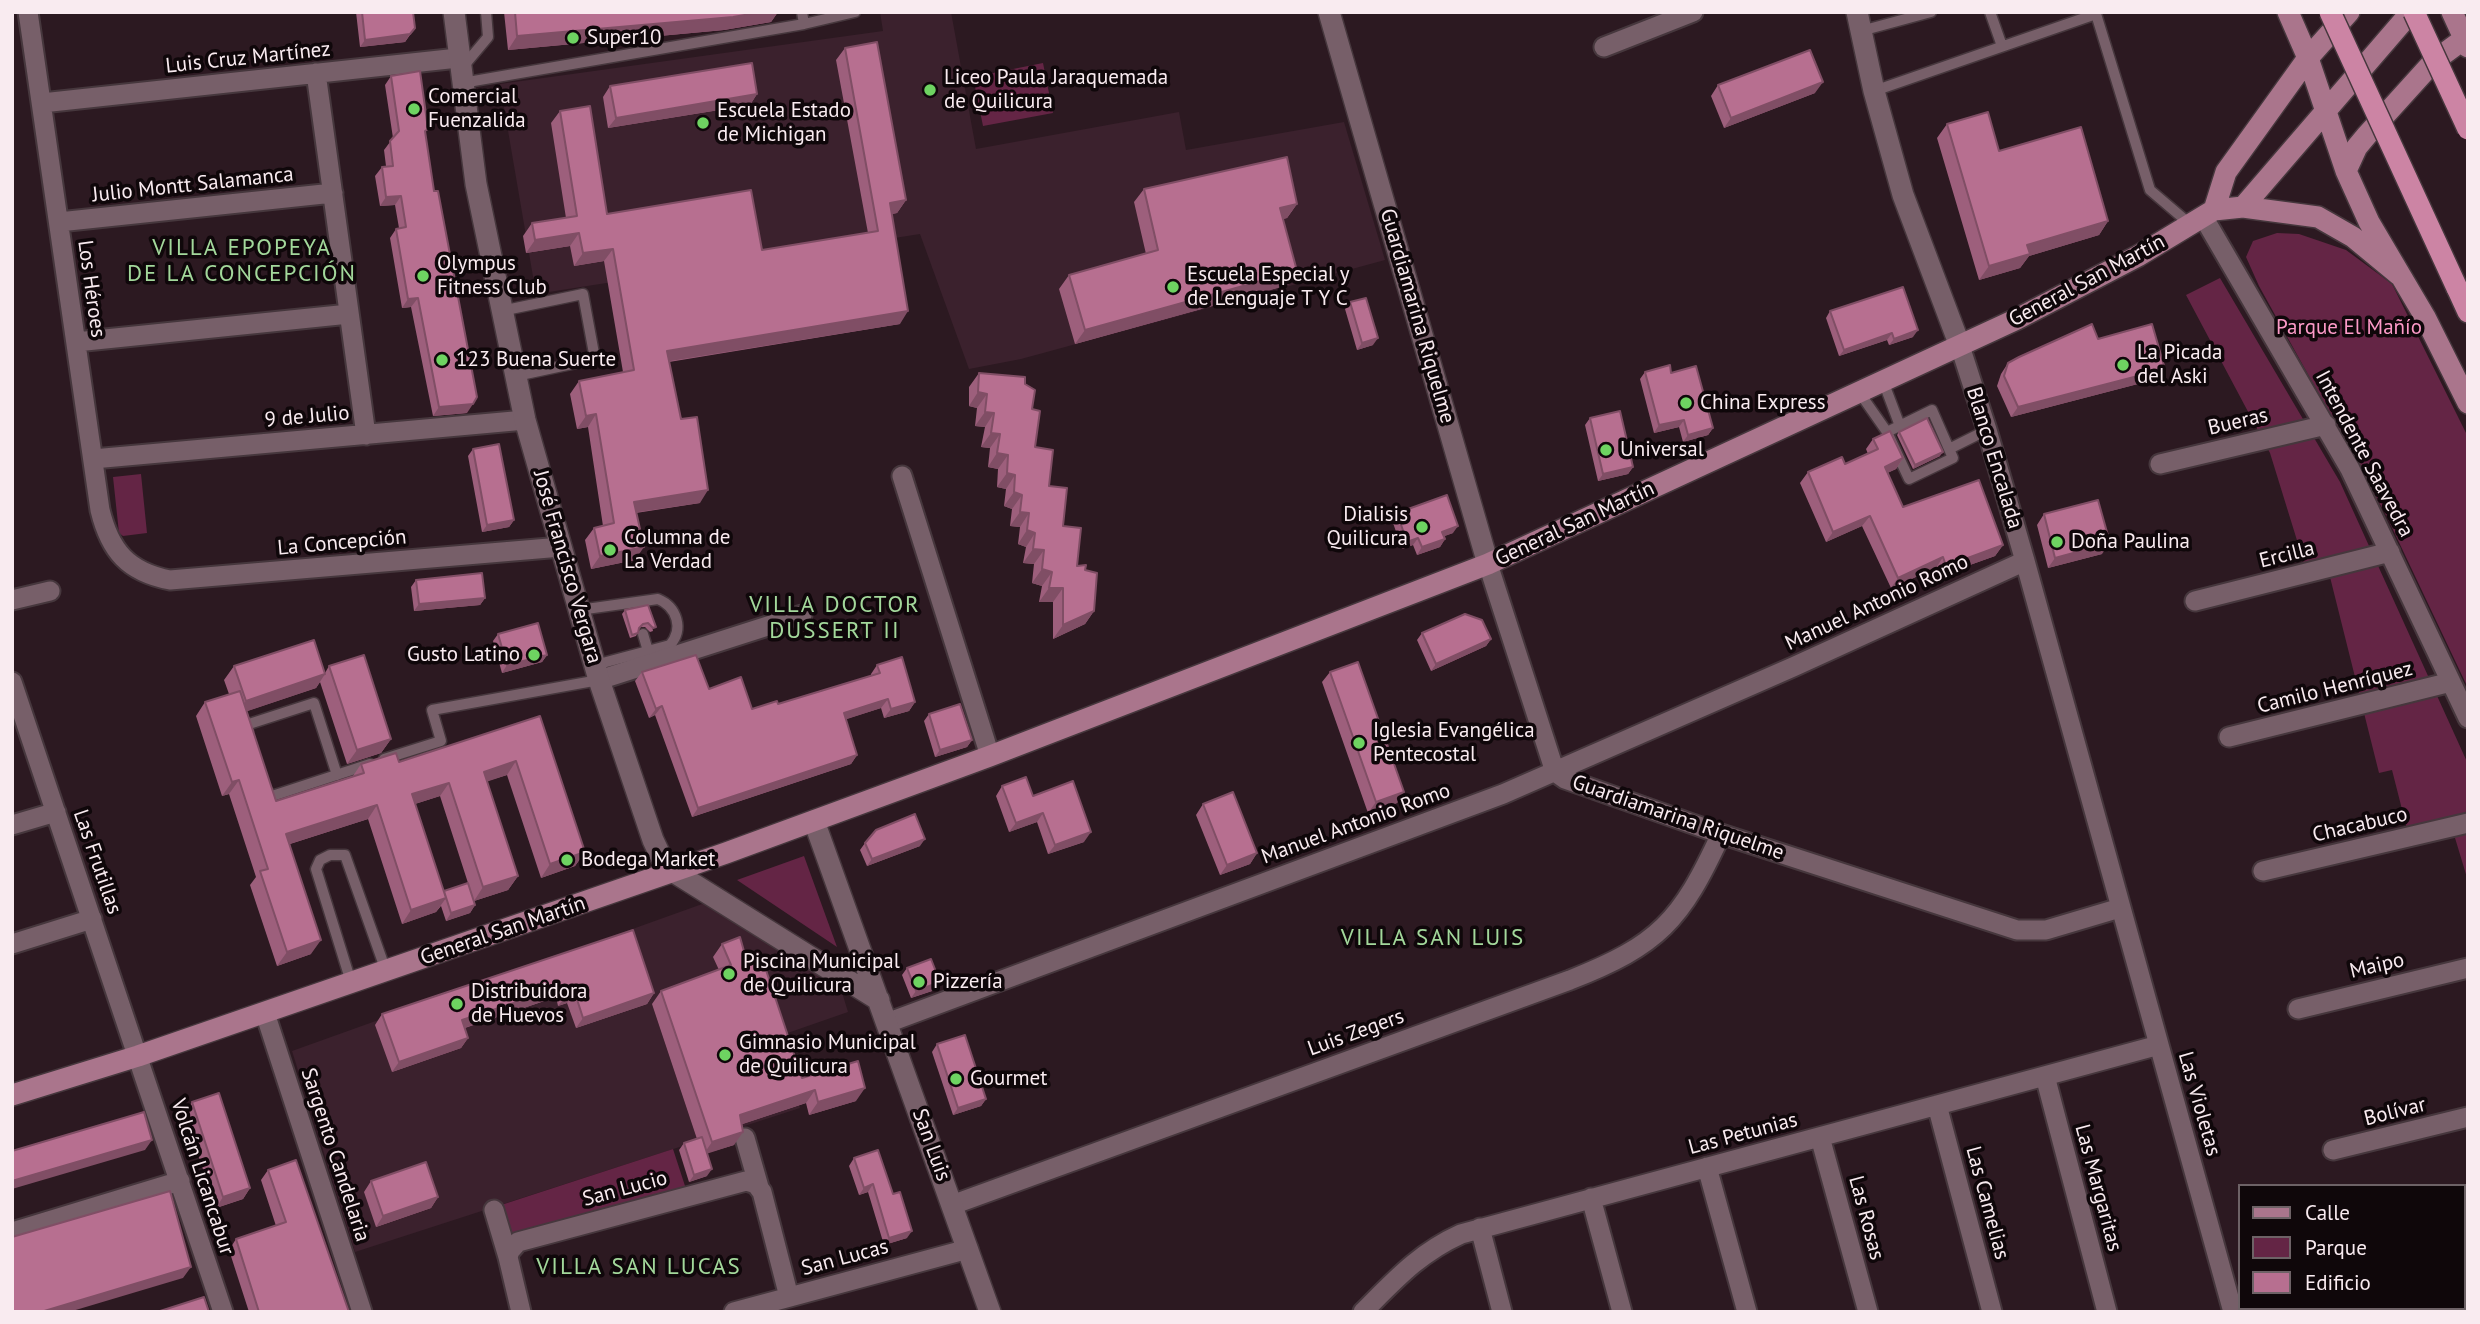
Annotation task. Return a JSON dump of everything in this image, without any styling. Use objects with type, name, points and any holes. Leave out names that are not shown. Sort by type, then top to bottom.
[{"type":"highway","points":[[2330,12],[2468,312]]},
{"type":"highway","points":[[2413,12],[2468,129]]},
{"type":"main road","points":[[2288,12],[2308,58],[2346,172],[2369,222],[2442,349],[2468,404]]},
{"type":"main road","points":[[2203,218],[2226,172],[2308,58],[2349,12]]},
{"type":"main road","points":[[2243,207],[2413,12]]},
{"type":"main road","points":[[2346,172],[2357,147],[2434,61],[2466,43],[2452,12]]},
{"type":"main road","name":"General San Martín","points":[[12,1095],[138,1056],[674,872],[990,756],[1489,564],[1960,346],[2071,292],[2203,218],[2243,207],[2318,218],[2353,237],[2399,275]]},
{"type":"street","name":"Los Héroes","points":[[28,12],[104,525],[110,540],[129,564]]},
{"type":"street","name":"José Francisco Vergara","points":[[454,12],[476,184],[525,420],[597,673],[653,840],[674,872],[879,1000]]},
{"type":"street","name":"Guardiamarina Riquelme","points":[[1329,12],[1489,564],[1555,772],[1579,785],[1721,834],[2017,930],[2046,930],[2120,908]]},
{"type":"street","points":[[1604,47],[1693,12]]},
{"type":"street","name":"Blanco Encalada","points":[[1859,22],[1874,91],[1903,195],[1960,346],[1987,430],[2120,908]]},
{"type":"street","name":"Luis Cruz Martínez","points":[[42,103],[316,73],[460,71]]},
{"type":"street","points":[[316,73],[366,435]]},
{"type":"street","name":"Julio Montt Salamanca","points":[[59,222],[333,193]]},
{"type":"street","name":"Intendente Saavedra","points":[[2203,218],[2326,425],[2390,552],[2468,718]]},
{"type":"street","points":[[76,342],[349,314]]},
{"type":"street","name":"9 de Julio","points":[[93,459],[525,420]]},
{"type":"street","name":"Bueras","points":[[2160,464],[2326,425]]},
{"type":"street","points":[[902,476],[990,756]]},
{"type":"street","name":"La Concepción","points":[[129,564],[141,572],[170,580],[561,547]]},
{"type":"street","name":"Ercilla","points":[[2195,601],[2390,552]]},
{"type":"street","name":"Manuel Antonio Romo","points":[[887,1023],[1503,794],[2025,561]]},
{"type":"street","points":[[12,600],[50,590]]},
{"type":"street","points":[[597,673],[802,615]]},
{"type":"street","name":"Las Frutillas","points":[[12,682],[16,703],[56,812],[138,1056]]},
{"type":"street","name":"Camilo Henríquez","points":[[2229,737],[2451,682]]},
{"type":"street","points":[[12,825],[56,812]]},
{"type":"street","name":"San Luis","points":[[814,821],[990,1312]]},
{"type":"street","name":"Chacabuco","points":[[2263,872],[2468,823]]},
{"type":"street","name":"Luis Zegers","points":[[952,1205],[1613,962],[1646,943],[1672,919],[1690,893],[1721,834]]},
{"type":"street","name":"Las Violetas","points":[[2120,908],[2234,1312]]},
{"type":"street","points":[[12,944],[92,919]]},
{"type":"street","name":"Maipo","points":[[2298,1009],[2468,968]]},
{"type":"street","name":"Sargento Candelaria","points":[[265,1013],[362,1312]]},
{"type":"street","name":"Las Petunias","points":[[1363,1312],[1428,1250],[1461,1234],[2159,1045]]},
{"type":"street","name":"Volcán Licancabur","points":[[138,1056],[223,1312]]},
{"type":"street","name":"Las Margaritas","points":[[2045,1076],[2107,1312]]},
{"type":"street","name":"Las Camelias","points":[[1937,1105],[1993,1312]]},
{"type":"street","name":"Bolívar","points":[[2333,1150],[2468,1117]]},
{"type":"street","name":"Las Rosas","points":[[1820,1137],[1868,1312]]},
{"type":"street","points":[[745,1138],[789,1297]]},
{"type":"street","points":[[1707,1167],[1747,1312]]},
{"type":"street","points":[[12,1232],[180,1181]]},
{"type":"street","name":"San Lucio","points":[[509,1254],[519,1242],[537,1236],[741,1182],[758,1186]]},
{"type":"street","points":[[1591,1198],[1622,1312]]},
{"type":"street","points":[[494,1210],[509,1254],[521,1312]]},
{"type":"street","points":[[1480,1228],[1502,1312]]},
{"type":"street","name":"San Lucas","points":[[734,1312],[968,1249]]},
{"type":"street","points":[[1383,1292],[1388,1312]]},
{"type":"lane","points":[[460,71],[488,37],[486,12]]},
{"type":"lane","points":[[802,12],[804,24]]},
{"type":"lane","points":[[460,71],[804,24],[855,12]]},
{"type":"lane","points":[[1859,22],[1931,12]]},
{"type":"lane","points":[[1990,12],[2002,46]]},
{"type":"lane","points":[[1874,91],[2096,14],[2150,190],[2203,218]]},
{"type":"lane","points":[[501,311],[583,294],[595,359],[515,376]]},
{"type":"lane","points":[[1883,381],[1900,426]]},
{"type":"lane","points":[[1859,392],[1887,432],[1909,479],[1954,458],[1932,411],[1887,432]]},
{"type":"lane","points":[[1949,449],[1987,430]]},
{"type":"lane","points":[[265,785],[269,797],[440,741],[432,710],[597,673],[648,651],[670,645],[675,639],[678,623],[675,614],[667,602],[658,599],[634,606],[579,610]]},
{"type":"lane","points":[[643,634],[648,651]]},
{"type":"lane","points":[[250,737],[246,725],[314,703],[337,775]]},
{"type":"lane","points":[[351,983],[316,869],[320,860],[330,855],[345,855],[386,971]]},
{"type":"shaded area","points":[[880,12],[951,12],[976,149],[1179,112],[1186,150],[1344,122],[1385,260],[1021,359],[969,369],[920,234],[536,294],[500,84],[883,31]]},
{"type":"shaded area","points":[[705,903],[841,989],[848,1012],[779,1036],[800,1108],[355,1252],[292,1051]]},
{"type":"green space","points":[[1043,63],[1053,113],[983,126],[973,77]]},
{"type":"green space","name":"Parque El Mañío","points":[[2277,233],[2299,234],[2346,250],[2392,284],[2468,437],[2468,688],[2387,517],[2259,286],[2246,257],[2253,241]]},
{"type":"green space","points":[[2220,278],[2340,482],[2468,764],[2468,881],[2449,818],[2407,829],[2392,770],[2379,773],[2325,557],[2304,563],[2270,453],[2186,295]]},
{"type":"green space","points":[[141,474],[147,533],[123,536],[119,533],[113,477]]},
{"type":"green space","points":[[804,856],[837,947],[737,880]]},
{"type":"green space","points":[[673,1149],[686,1189],[508,1237],[498,1206]]},
{"type":"building","points":[[362,12],[413,12],[415,28],[410,34],[365,40]]},
{"type":"building","points":[[515,12],[762,12],[733,17],[517,36]]},
{"type":"building","points":[[877,42],[906,200],[890,203],[908,311],[667,351],[681,419],[697,417],[708,490],[634,502],[644,547],[600,556],[594,528],[614,523],[596,414],[586,416],[579,381],[634,370],[613,249],[583,253],[579,233],[535,240],[532,223],[577,216],[560,111],[590,106],[607,214],[751,190],[762,250],[878,231],[845,48]]},
{"type":"building","points":[[1810,50],[1823,82],[1731,118],[1718,85]]},
{"type":"building","points":[[752,63],[757,94],[616,118],[610,86]]},
{"type":"building","points":[[420,71],[434,191],[438,191],[477,397],[473,404],[439,407],[418,298],[408,299],[396,229],[406,227],[401,196],[386,197],[382,167],[393,166],[390,141],[399,131],[391,76]]},
{"type":"building","points":[[1988,112],[1999,151],[2081,127],[2108,221],[2027,245],[2030,254],[1989,266],[1947,124]]},
{"type":"building","points":[[1287,157],[1297,204],[1280,208],[1297,271],[1085,330],[1069,275],[1158,250],[1144,189]]},
{"type":"building","points":[[1903,287],[1918,330],[1894,339],[1892,333],[1844,350],[1830,311]]},
{"type":"building","points":[[1366,298],[1378,338],[1362,343],[1350,302]]},
{"type":"building","points":[[2092,324],[2098,339],[2152,324],[2165,369],[2018,407],[2004,376],[2008,363]]},
{"type":"building","points":[[1670,365],[1671,373],[1696,366],[1713,428],[1688,435],[1684,420],[1659,425],[1645,372]]},
{"type":"building","points":[[979,373],[1025,377],[1025,384],[1035,390],[1032,409],[1040,411],[1035,447],[1053,450],[1049,486],[1067,488],[1063,526],[1081,528],[1077,566],[1086,565],[1085,570],[1097,573],[1094,611],[1063,625],[1063,588],[1049,588],[1052,572],[1042,569],[1044,550],[1033,549],[1035,533],[1027,530],[1029,513],[1020,512],[1022,495],[1014,492],[1015,475],[1007,473],[1008,455],[997,453],[1000,434],[991,433],[994,413],[985,412],[987,394],[978,392]]},
{"type":"building","name":"Universal","points":[[1620,411],[1633,467],[1603,474],[1590,418]]},
{"type":"building","points":[[1927,418],[1943,452],[1915,465],[1899,432]]},
{"type":"building","points":[[1890,431],[1903,458],[1885,467],[1903,507],[1979,480],[2003,545],[1946,566],[1943,557],[1898,578],[1870,516],[1833,532],[1808,472],[1842,457],[1845,464],[1878,449],[1873,439]]},
{"type":"building","points":[[499,444],[514,520],[487,525],[473,449]]},
{"type":"building","name":"Dialisis Quilicura","points":[[1447,495],[1458,526],[1442,532],[1445,539],[1422,547],[1418,538],[1407,542],[1397,513]]},
{"type":"building","points":[[2098,500],[2110,543],[2055,558],[2044,514]]},
{"type":"building","points":[[482,573],[485,598],[419,604],[416,580]]},
{"type":"building","points":[[648,605],[656,627],[643,624],[638,633],[632,635],[625,610]]},
{"type":"building","points":[[1465,614],[1482,620],[1491,639],[1436,664],[1422,633]]},
{"type":"building","points":[[538,623],[547,655],[507,665],[498,634]]},
{"type":"building","points":[[314,640],[325,674],[246,701],[234,666]]},
{"type":"building","points":[[364,655],[391,739],[357,750],[329,666]]},
{"type":"building","points":[[696,655],[709,689],[741,677],[752,709],[777,701],[778,704],[880,673],[877,665],[902,657],[915,702],[891,709],[888,699],[844,713],[857,755],[698,808],[662,706],[656,709],[642,672]]},
{"type":"building","points":[[1358,662],[1404,792],[1376,802],[1330,672]]},
{"type":"building","points":[[240,691],[276,801],[364,773],[361,764],[396,753],[399,762],[540,716],[585,852],[550,864],[516,761],[484,772],[518,876],[483,887],[449,783],[412,794],[446,898],[411,910],[377,805],[286,834],[321,940],[287,952],[260,871],[268,869],[239,780],[232,782],[205,702]]},
{"type":"building","points":[[960,704],[972,740],[940,750],[929,714]]},
{"type":"building","points":[[1026,777],[1033,796],[1073,781],[1091,832],[1055,845],[1043,813],[1016,823],[1002,786]]},
{"type":"building","points":[[1233,792],[1257,853],[1227,865],[1203,804]]},
{"type":"building","points":[[915,814],[925,839],[872,859],[865,843],[876,830]]},
{"type":"building","points":[[468,883],[475,905],[451,913],[444,891]]},
{"type":"building","points":[[633,930],[654,993],[583,1018],[575,993],[566,996],[563,987],[462,1020],[468,1038],[399,1062],[382,1014]]},
{"type":"building","name":"Gimnasio Municipal de Quilicura","points":[[740,937],[747,962],[762,958],[802,1078],[858,1061],[865,1088],[818,1102],[815,1090],[740,1115],[743,1132],[712,1142],[661,991],[731,965],[722,944]]},
{"type":"building","points":[[931,959],[940,982],[916,991],[907,968]]},
{"type":"building","points":[[965,1035],[986,1099],[958,1108],[937,1044]]},
{"type":"building","points":[[219,1093],[250,1188],[223,1197],[192,1102]]},
{"type":"building","points":[[144,1112],[152,1140],[12,1181],[12,1151]]},
{"type":"building","points":[[702,1137],[712,1169],[694,1175],[684,1143]]},
{"type":"building","points":[[878,1150],[893,1194],[900,1192],[912,1231],[889,1238],[873,1184],[864,1188],[854,1158]]},
{"type":"building","points":[[296,1160],[349,1312],[259,1312],[236,1239],[286,1222],[268,1170]]},
{"type":"building","points":[[426,1162],[438,1197],[383,1216],[371,1181]]},
{"type":"building","points":[[170,1191],[191,1267],[41,1312],[12,1312],[12,1237]]},
{"type":"building","points":[[204,1297],[209,1312],[157,1312]]},
{"type":"place","name":"Super10","points":[[573,38]]},
{"type":"place","name":"Liceo Paula Jaraquemada de Quilicura","points":[[930,90]]},
{"type":"place","name":"Comercial Fuenzalida","points":[[414,109]]},
{"type":"place","name":"Escuela Estado de Michigan","points":[[703,123]]},
{"type":"place","name":"Olympus Fitness Club","points":[[423,276]]},
{"type":"place","name":"Escuela Especial y de Lenguaje T Y C","points":[[1173,287]]},
{"type":"place","name":"123 Buena Suerte","points":[[442,360]]},
{"type":"place","name":"La Picada del Aski","points":[[2123,365]]},
{"type":"place","name":"China Express","points":[[1686,403]]},
{"type":"place","name":"Universal","points":[[1606,450]]},
{"type":"place","name":"Dialisis Quilicura","points":[[1422,527]]},
{"type":"place","name":"Doña Paulina","points":[[2057,542]]},
{"type":"place","name":"Columna de La Verdad","points":[[610,550]]},
{"type":"place","name":"Gusto Latino","points":[[534,655]]},
{"type":"place","name":"Iglesia Evangélica Pentecostal","points":[[1359,743]]},
{"type":"place","name":"Bodega Market","points":[[567,860]]},
{"type":"place","name":"Piscina Municipal de Quilicura","points":[[729,974]]},
{"type":"place","name":"Pizzería","points":[[919,982]]},
{"type":"place","name":"Distribuidora de Huevos","points":[[457,1004]]},
{"type":"place","name":"Gimnasio Municipal de Quilicura","points":[[725,1055]]},
{"type":"place","name":"Gourmet","points":[[956,1079]]},
{"type":"district","name":"VILLA EPOPEYA DE LA CONCEPCIÓN","points":[[242,261]]},
{"type":"district","name":"VILLA DOCTOR DUSSERT II","points":[[835,618]]},
{"type":"district","name":"VILLA SAN LUIS","points":[[1433,938]]},
{"type":"district","name":"VILLA SAN LUCAS","points":[[639,1267]]}]
